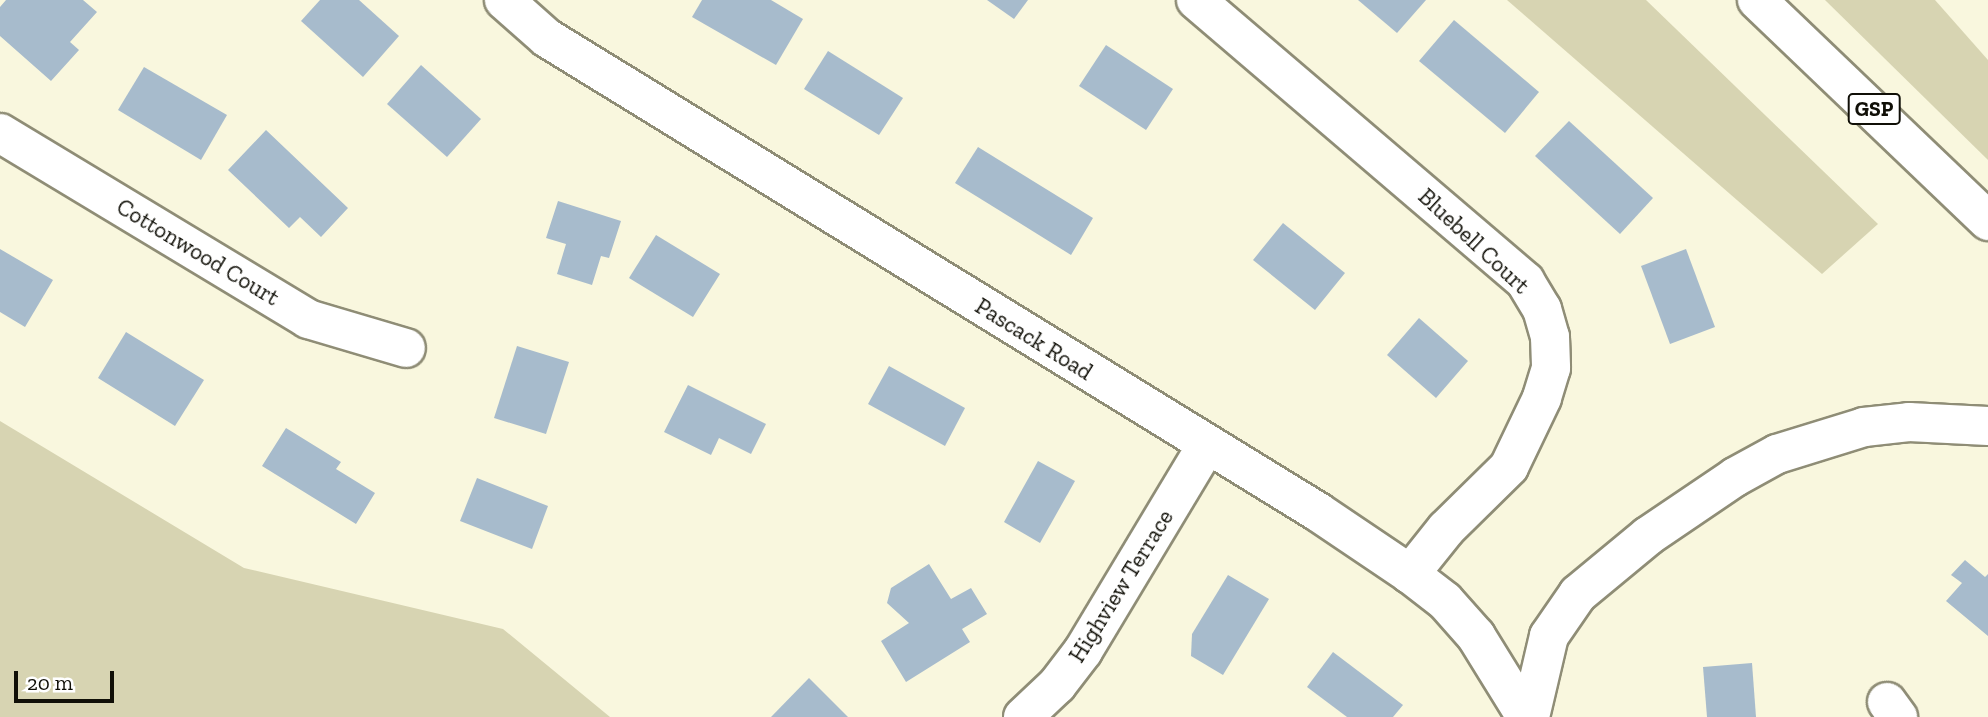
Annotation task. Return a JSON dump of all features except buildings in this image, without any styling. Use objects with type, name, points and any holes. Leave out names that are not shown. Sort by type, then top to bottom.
[{"type":"main road","name":"Pascack Road","points":[[505,0],[547,38],[1207,445],[1410,574],[1445,601],[1476,636],[1528,717]]},
{"type":"main road","name":"Bluebell Court","points":[[1196,0],[1525,281],[1542,309],[1550,337],[1550,368],[1542,398],[1510,467],[1446,528],[1410,574]]},
{"type":"main road","name":"GSP","points":[[1757,0],[1988,221]]},
{"type":"main road","name":"Cottonwood Court","points":[[0,133],[308,319],[406,348]]},
{"type":"main road","points":[[1528,717],[1549,636],[1578,594],[1648,536],[1735,477],[1777,454],[1864,427],[1909,422],[1988,426]]},
{"type":"main road","name":"Highview Terrace","points":[[1023,717],[1057,685],[1083,651],[1207,445]]},
{"type":"shaded area","points":[[1507,0],[1646,0],[1878,224],[1822,274]]},
{"type":"shaded area","points":[[1825,0],[1935,0],[1988,60],[1988,160]]},
{"type":"shaded area","points":[[0,421],[244,568],[503,629],[610,717],[0,717]]}]
